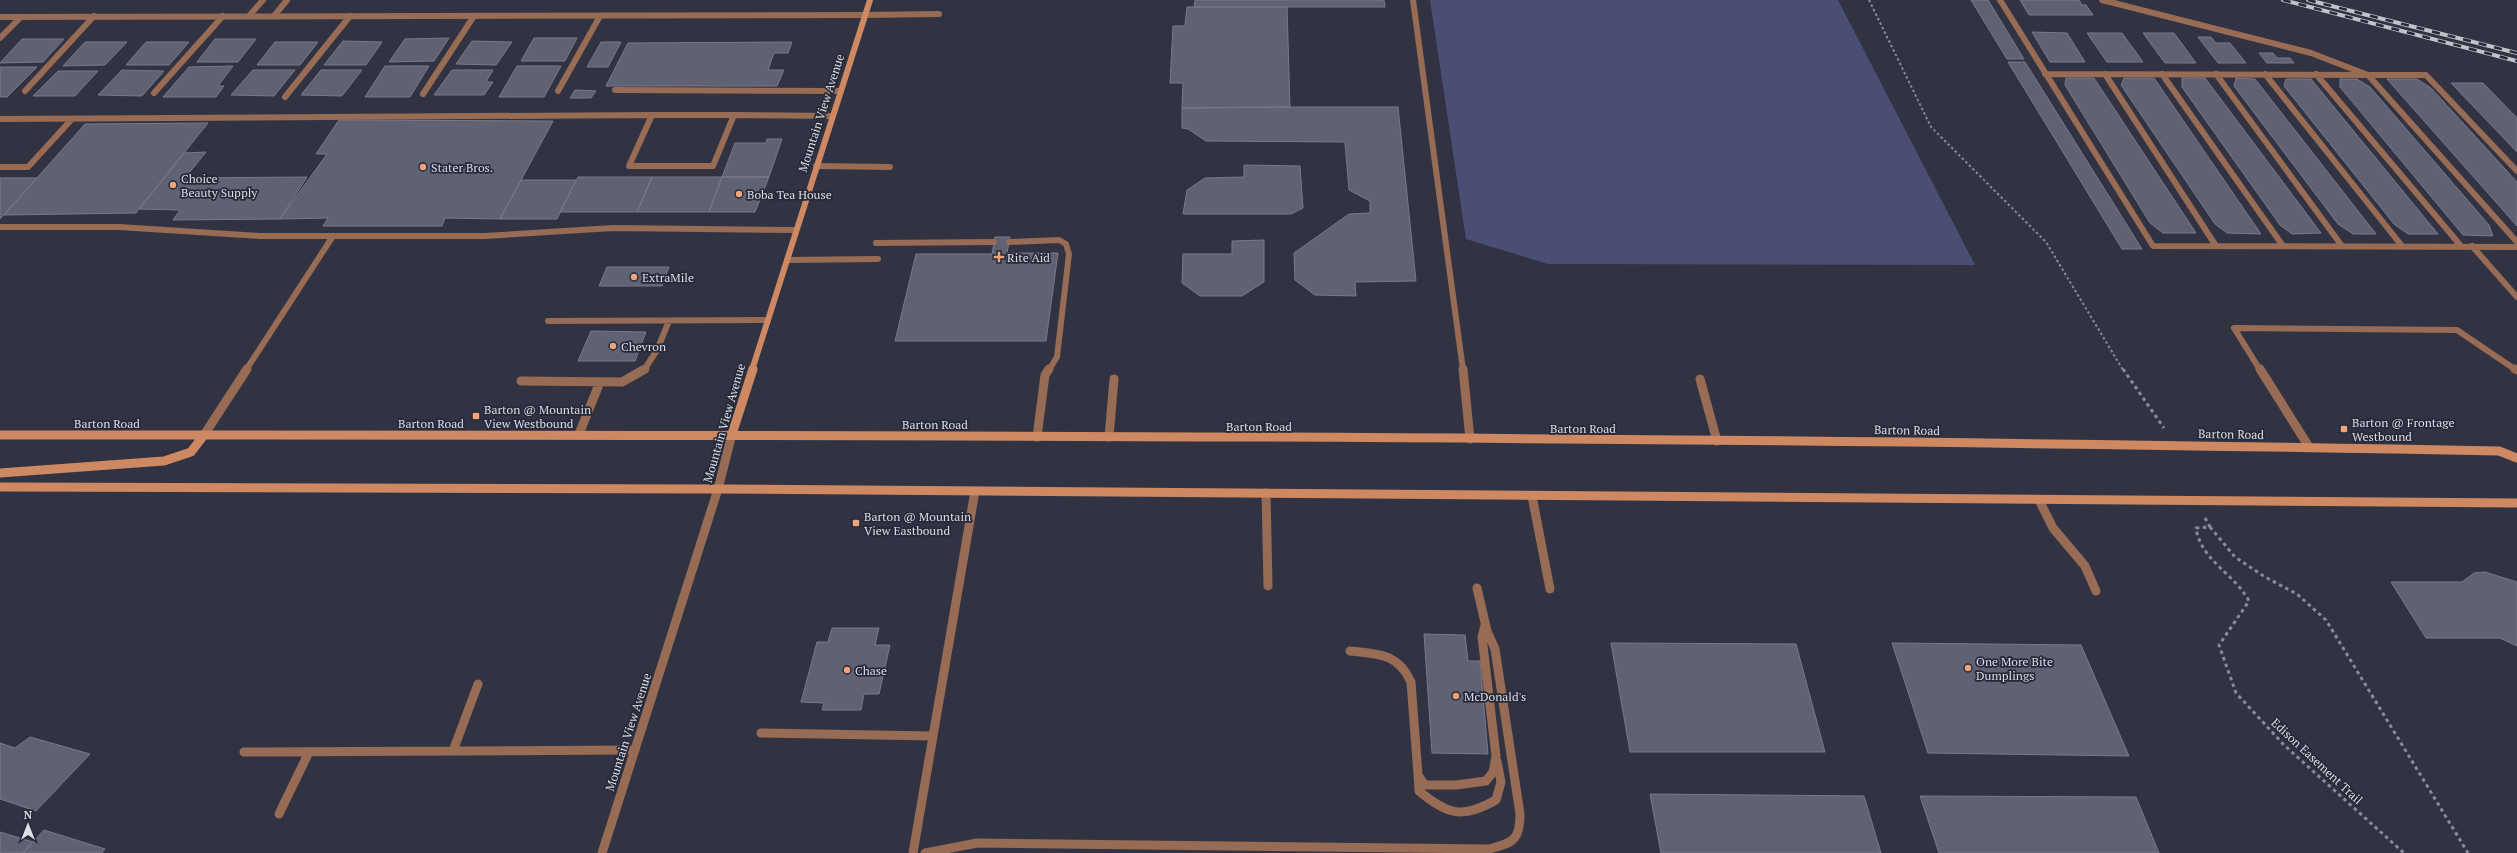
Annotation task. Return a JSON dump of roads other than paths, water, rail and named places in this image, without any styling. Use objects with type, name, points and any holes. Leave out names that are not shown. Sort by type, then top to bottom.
[{"type":"main road","name":"Mountain View Avenue","points":[[732,434],[786,260],[870,0]]},
{"type":"main road","name":"Barton Road","points":[[0,435],[732,434],[2180,444],[2499,451],[2517,458]]},
{"type":"main road","points":[[0,473],[164,461],[190,452],[204,435]]},
{"type":"main road","points":[[0,487],[718,489],[2517,503]]},
{"type":"street","points":[[249,16],[263,0]]},
{"type":"street","points":[[274,16],[287,0]]},
{"type":"street","points":[[1412,0],[1462,365],[1470,439]]},
{"type":"street","points":[[2000,0],[2154,246],[2517,247]]},
{"type":"street","points":[[2102,0],[2311,53],[2368,75],[2517,242]]},
{"type":"street","points":[[0,17],[939,14]]},
{"type":"street","points":[[25,91],[94,16]]},
{"type":"street","points":[[154,93],[223,16]]},
{"type":"street","points":[[285,97],[350,16]]},
{"type":"street","points":[[423,94],[474,16]]},
{"type":"street","points":[[558,91],[600,16]]},
{"type":"street","points":[[0,38],[21,17]]},
{"type":"street","points":[[2045,74],[2426,75],[2517,171]]},
{"type":"street","points":[[2105,74],[2216,246]]},
{"type":"street","points":[[2162,74],[2283,246]]},
{"type":"street","points":[[2216,74],[2342,246]]},
{"type":"street","points":[[2265,74],[2402,246]]},
{"type":"street","points":[[2316,74],[2461,246]]},
{"type":"street","points":[[615,90],[840,91]]},
{"type":"street","points":[[0,119],[652,115],[832,116]]},
{"type":"street","points":[[652,115],[629,166],[713,166],[734,116]]},
{"type":"street","points":[[0,167],[28,167],[72,119]]},
{"type":"street","points":[[816,166],[890,167]]},
{"type":"street","points":[[0,228],[120,226],[260,236],[485,236],[613,228],[796,230]]},
{"type":"street","points":[[204,435],[333,236]]},
{"type":"street","points":[[1009,242],[1059,240],[1066,244],[1069,254],[1057,357],[1045,375],[1037,437]]},
{"type":"street","points":[[876,243],[994,242]]},
{"type":"street","points":[[2472,246],[2517,297]]},
{"type":"street","points":[[786,260],[878,259]]},
{"type":"street","points":[[548,321],[768,320]]},
{"type":"street","points":[[521,381],[622,382],[638,376],[654,358],[669,321]]},
{"type":"street","points":[[2309,447],[2234,328],[2457,330],[2517,370]]},
{"type":"street","points":[[1109,437],[1114,379]]},
{"type":"street","points":[[1700,379],[1717,441]]},
{"type":"street","points":[[579,434],[600,382]]},
{"type":"street","name":"Mountain View Avenue","points":[[602,853],[718,489],[732,434]]},
{"type":"street","points":[[913,853],[975,491]]},
{"type":"street","points":[[1266,494],[1268,586]]},
{"type":"street","points":[[1532,496],[1550,589]]},
{"type":"street","points":[[2039,500],[2053,528],[2085,566],[2096,590]]},
{"type":"street","points":[[925,853],[977,844],[1489,849],[1513,843],[1519,835],[1520,814],[1495,649],[1486,625],[1477,588]]},
{"type":"street","points":[[1350,651],[1381,655],[1398,660],[1406,668],[1411,682],[1419,791],[1437,806],[1457,815],[1480,810],[1496,800],[1501,782],[1496,756],[1482,637],[1486,625]]},
{"type":"street","points":[[452,751],[478,684]]},
{"type":"street","points":[[761,733],[933,736]]},
{"type":"street","points":[[244,752],[635,750]]},
{"type":"street","points":[[278,814],[308,752]]},
{"type":"street","points":[[1418,774],[1425,785],[1469,785],[1486,781],[1492,772],[1496,756]]},
{"type":"railway","points":[[2283,0],[2517,61]]},
{"type":"railway","points":[[2308,0],[2517,53]]},
{"type":"place","name":"Stater Bros.","points":[[423,167]]},
{"type":"place","name":"Choice Beauty Supply","points":[[173,185]]},
{"type":"place","name":"Boba Tea House","points":[[739,194]]},
{"type":"place","name":"Rite Aid","points":[[999,257]]},
{"type":"place","name":"ExtraMile","points":[[634,277]]},
{"type":"place","name":"Chevron","points":[[613,346]]},
{"type":"place","name":"Barton @ Mountain View Westbound","points":[[476,416]]},
{"type":"place","name":"Barton @ Frontage Westbound","points":[[2344,429]]},
{"type":"place","name":"Barton @ Mountain View Eastbound","points":[[856,523]]},
{"type":"place","name":"One More Bite Dumplings","points":[[1968,668]]},
{"type":"place","name":"Chase","points":[[847,670]]},
{"type":"place","name":"McDonald's","points":[[1456,696]]}]
